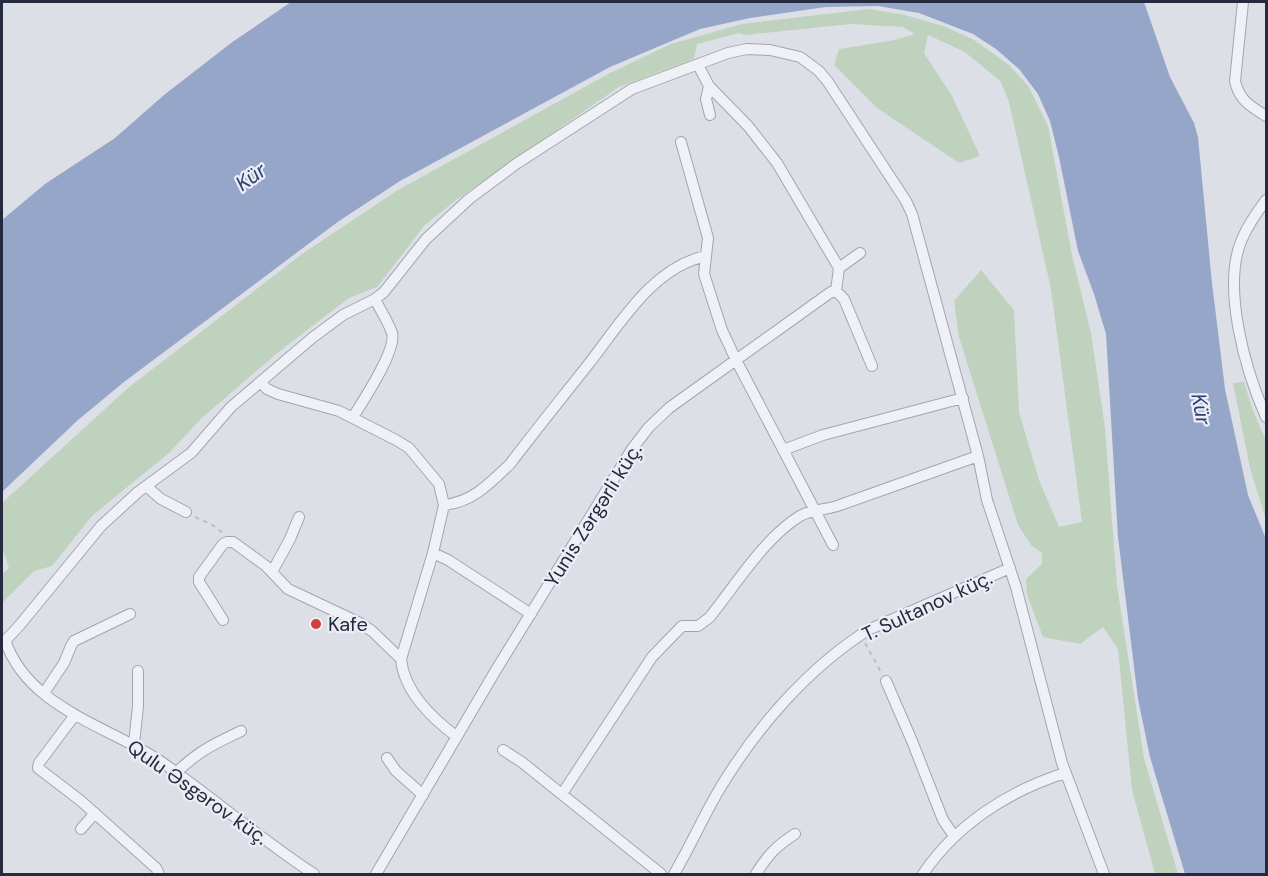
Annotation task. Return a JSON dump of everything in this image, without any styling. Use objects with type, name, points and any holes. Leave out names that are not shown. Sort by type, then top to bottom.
[{"type":"street","points":[[1243,2],[1235,81],[1237,91],[1242,100],[1266,116]]},
{"type":"street","points":[[3,642],[100,526],[146,486],[191,453],[221,416],[292,353],[343,315],[375,299],[392,284],[426,238],[469,200],[516,164],[624,93],[728,53],[770,50],[800,57],[819,71],[906,201],[912,214],[963,398],[990,510],[1010,568],[1065,772],[1104,874]]},
{"type":"street","points":[[698,65],[709,86],[748,126],[777,163],[839,268],[836,291],[844,299],[872,366]]},
{"type":"street","points":[[709,86],[706,94],[710,115]]},
{"type":"street","points":[[681,142],[708,238],[704,274],[722,330],[833,545]]},
{"type":"street","points":[[1266,200],[1242,239],[1237,254],[1233,283],[1236,312],[1252,383],[1266,417]]},
{"type":"street","points":[[839,268],[860,253]]},
{"type":"street","points":[[444,505],[459,503],[471,498],[493,481],[510,464],[650,289],[682,264],[691,259],[706,256]]},
{"type":"street","name":"Yunis Zərgərli küç.","points":[[376,874],[531,614],[632,449],[649,427],[669,408],[821,298],[836,291]]},
{"type":"street","points":[[353,417],[378,375],[393,340],[392,332],[375,299]]},
{"type":"street","points":[[260,382],[278,394],[353,417],[409,448],[439,484],[444,505],[433,553],[401,659],[415,695],[424,708],[457,737]]},
{"type":"street","points":[[783,450],[823,435],[963,398]]},
{"type":"street","points":[[562,794],[652,657],[682,626],[698,626],[704,623],[775,537],[801,516],[836,507],[978,456]]},
{"type":"street","points":[[146,486],[161,499],[186,512]]},
{"type":"street","points":[[272,572],[290,539],[299,516]]},
{"type":"street","points":[[223,620],[199,582],[199,577],[222,544],[233,542],[251,554],[288,589],[360,623],[372,631],[401,659]]},
{"type":"street","points":[[433,553],[448,560],[531,614]]},
{"type":"street","name":"T. Sultanov küç.","points":[[674,874],[719,790],[750,743],[816,671],[847,644],[860,636],[1010,568]]},
{"type":"street","points":[[44,693],[64,663],[74,641],[130,614]]},
{"type":"street","name":"Qulu Əsgərov küç.","points":[[3,642],[19,668],[44,693],[95,727],[134,744],[176,772],[314,874]]},
{"type":"street","points":[[134,744],[138,706],[138,671]]},
{"type":"street","points":[[886,681],[943,819],[954,836]]},
{"type":"street","points":[[75,715],[39,763],[38,768],[95,813],[156,868],[159,874]]},
{"type":"street","points":[[176,772],[204,748],[241,731]]},
{"type":"street","points":[[503,750],[662,874]]},
{"type":"street","points":[[387,758],[396,771],[423,795]]},
{"type":"street","points":[[923,874],[954,836],[982,813],[1007,798],[1065,772]]},
{"type":"street","points":[[81,829],[95,813]]},
{"type":"street","points":[[756,874],[777,845],[795,834]]},
{"type":"path","points":[[186,512],[220,530],[227,542]]},
{"type":"path","points":[[860,636],[886,681]]},
{"type":"green space","points":[[868,9],[905,15],[946,27],[974,40],[1009,65],[1029,87],[1048,126],[1072,255],[1091,333],[1105,428],[1117,586],[1144,758],[1178,874],[1155,874],[1132,790],[1118,649],[1103,627],[1080,644],[1043,637],[1027,595],[1026,579],[1042,564],[1042,553],[1031,545],[1018,525],[959,337],[954,301],[981,270],[1014,310],[1019,412],[1039,480],[1059,527],[1082,522],[1051,289],[1009,102],[1001,82],[965,52],[928,35],[924,53],[952,96],[980,156],[959,163],[877,108],[834,65],[839,49],[895,40],[915,34],[903,27],[851,24],[745,35],[739,33],[697,44],[694,59],[619,87],[456,200],[425,225],[377,287],[349,298],[276,354],[201,419],[170,452],[92,516],[52,566],[34,571],[2,603],[2,574],[9,568],[2,548],[2,503],[128,388],[302,254],[398,190],[610,73],[671,44],[742,24]]},
{"type":"green space","points":[[1244,382],[1266,441],[1266,520],[1250,468],[1233,383]]},
{"type":"water","name":"Kür","points":[[291,2],[1144,2],[1170,77],[1194,123],[1198,137],[1225,389],[1248,495],[1266,539],[1266,874],[1185,874],[1150,757],[1138,699],[1118,537],[1106,334],[1078,251],[1050,121],[1038,94],[1019,69],[996,49],[973,34],[919,13],[878,6],[826,7],[750,18],[700,29],[610,67],[400,181],[339,221],[124,382],[78,420],[2,492],[2,220],[45,184],[115,138],[164,95],[231,43]]},
{"type":"place","name":"Kafe","points":[[316,624]]}]
